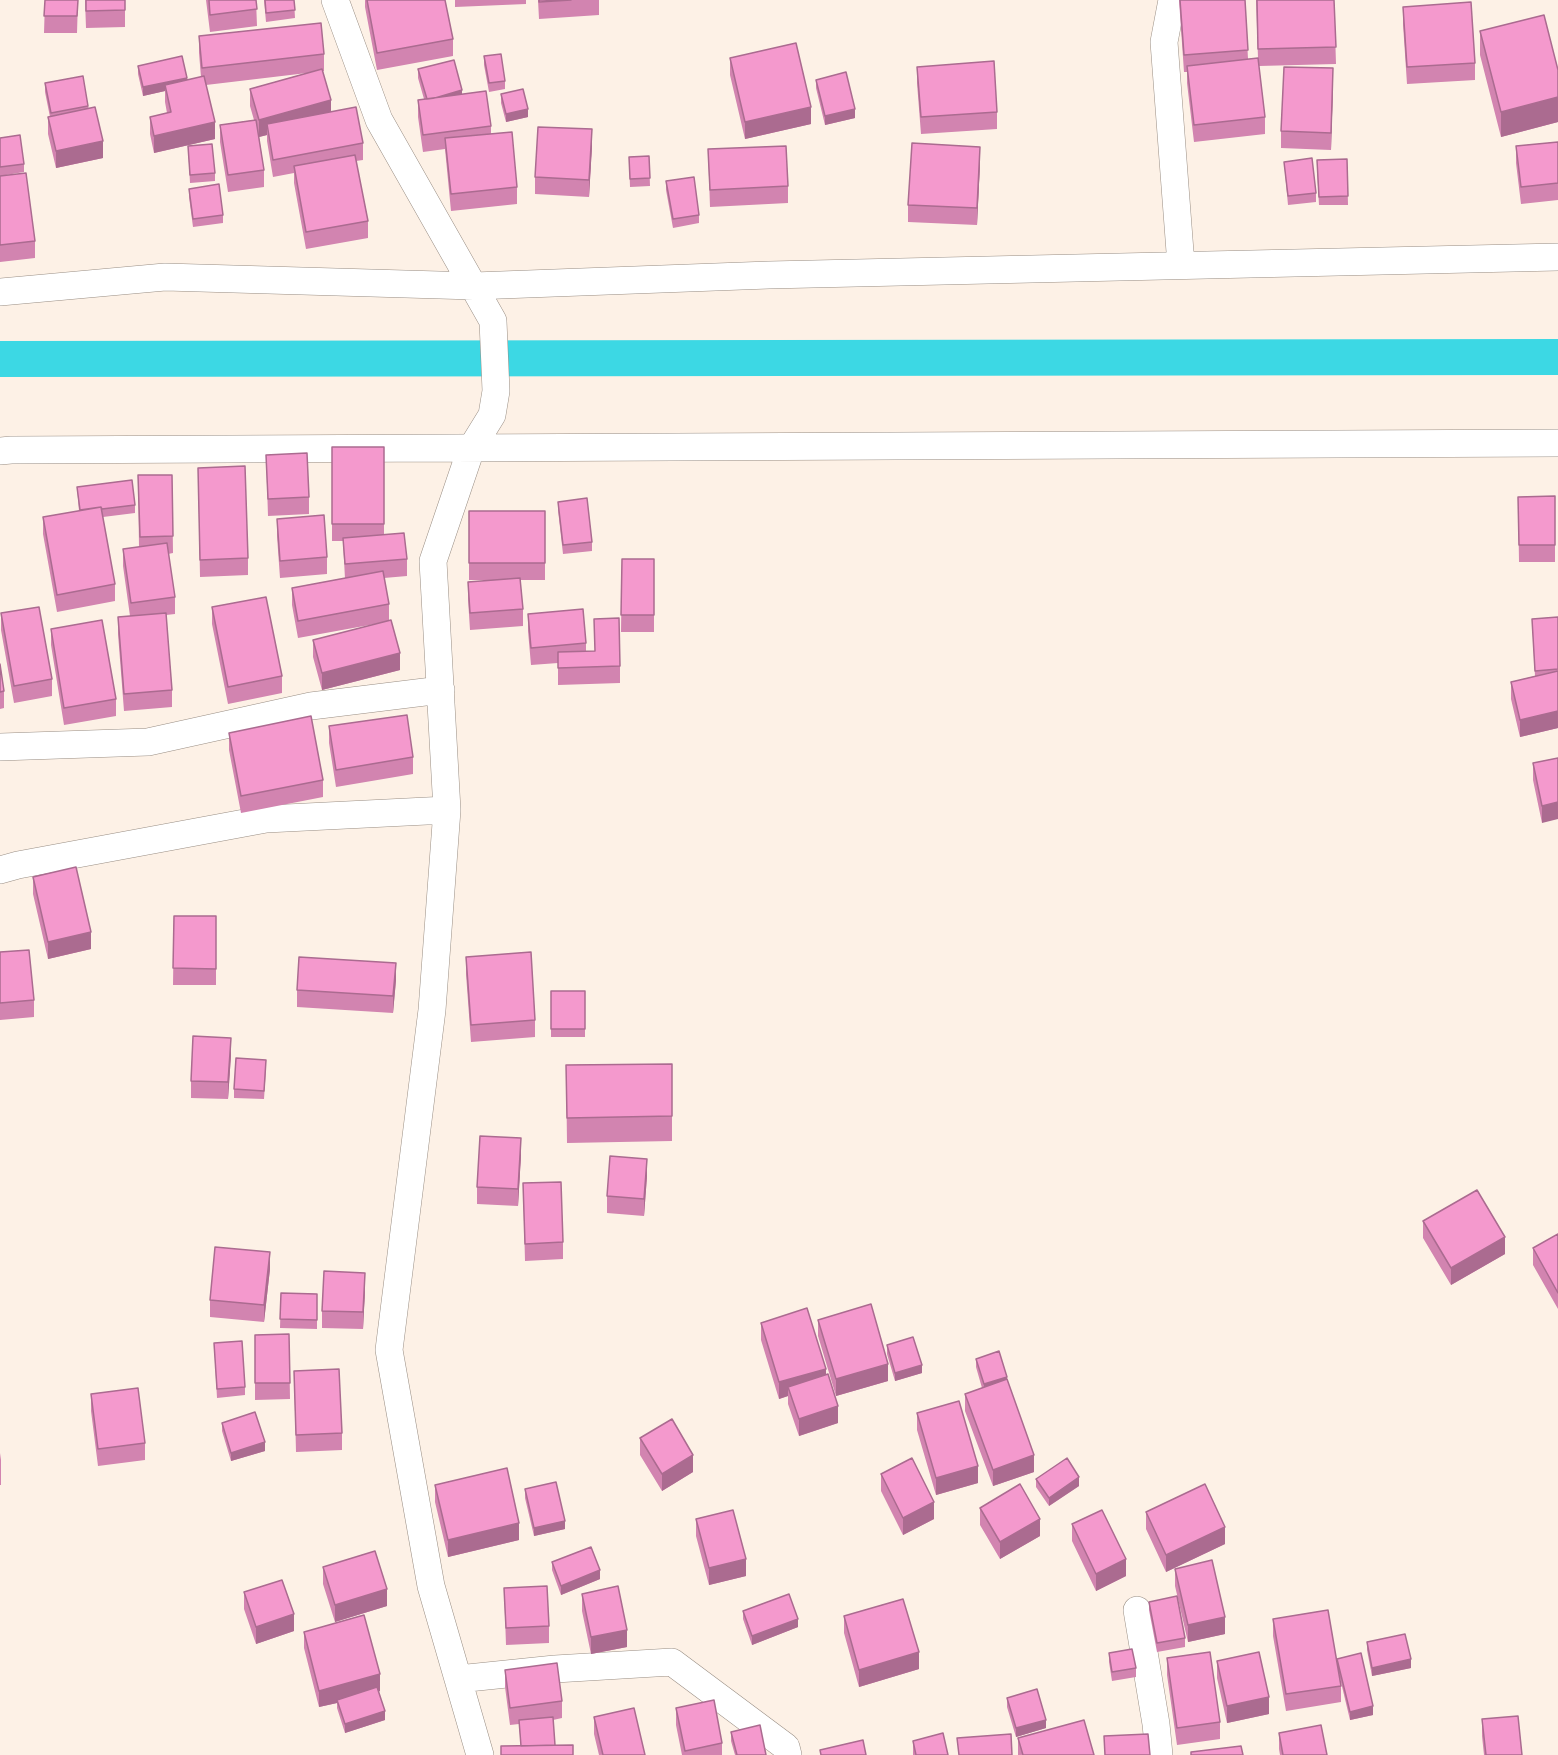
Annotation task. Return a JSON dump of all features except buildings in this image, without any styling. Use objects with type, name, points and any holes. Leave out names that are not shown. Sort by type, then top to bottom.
[{"type":"street","points":[[335,0],[379,120],[493,321],[496,391],[492,415],[471,449],[433,561],[447,810],[432,1010],[389,1350],[431,1586],[480,1755]]},
{"type":"street","points":[[1172,0],[1164,42],[1181,265]]},
{"type":"street","points":[[0,292],[165,277],[474,286],[769,274],[1558,257]]},
{"type":"street","points":[[0,451],[1558,443]]},
{"type":"street","points":[[0,747],[148,742],[310,706],[441,690]]},
{"type":"street","points":[[0,870],[266,819],[447,810]]},
{"type":"street","points":[[1137,1610],[1159,1755]]},
{"type":"street","points":[[458,1679],[555,1669],[672,1662],[786,1747],[788,1755]]},
{"type":"waterway","points":[[0,359],[1558,357]]}]
